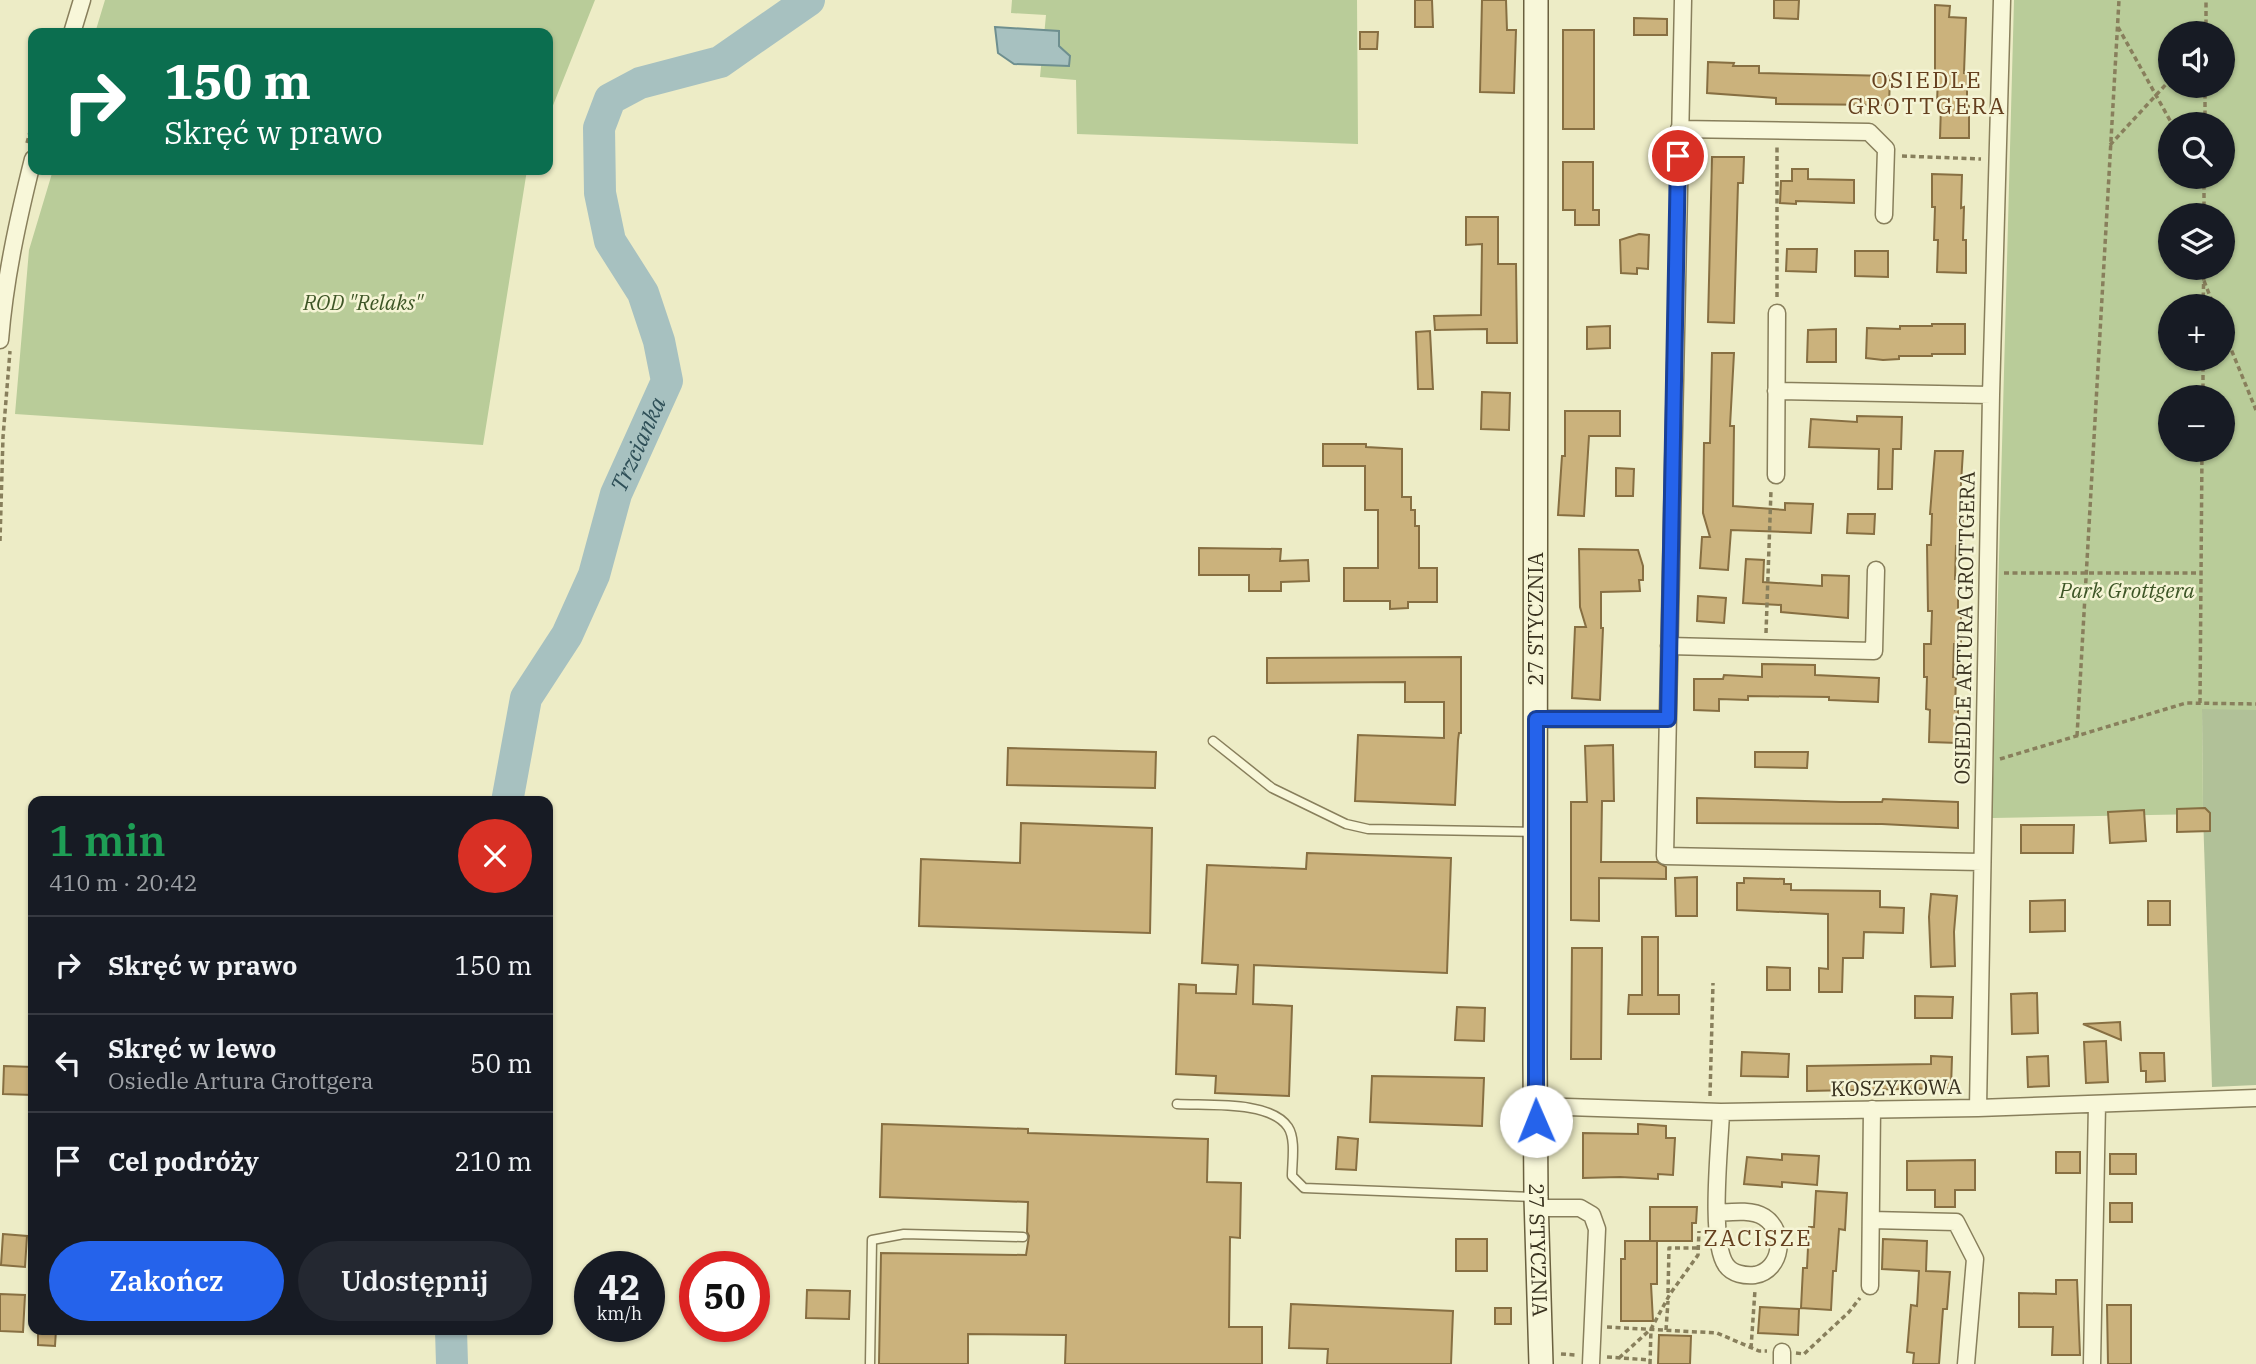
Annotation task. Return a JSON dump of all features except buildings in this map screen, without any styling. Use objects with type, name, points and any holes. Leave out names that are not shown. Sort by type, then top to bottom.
[{"type":"main road","name":"27 STYCZNIA","points":[[1536,0],[1536,1203],[1541,1364]]},
{"type":"street","points":[[74,28],[82,0]]},
{"type":"street","points":[[1683,0],[1665,856],[1982,862]]},
{"type":"street","name":"OSIEDLE ARTURA GROTTGERA","points":[[1978,1108],[1990,395],[2002,0]]},
{"type":"street","points":[[1679,129],[1869,132],[1886,149],[1884,215]]},
{"type":"street","points":[[6,340],[3,306],[9,225],[28,173]]},
{"type":"street","points":[[1776,475],[1777,313]]},
{"type":"street","points":[[1776,391],[1990,395]]},
{"type":"street","points":[[1669,646],[1874,651],[1876,570]]},
{"type":"street","points":[[1536,719],[1668,719]]},
{"type":"street","name":"KOSZYKOWA","points":[[1536,1106],[1715,1111],[1978,1108],[2256,1097]]},
{"type":"street","points":[[2092,1364],[2097,1104]]},
{"type":"street","points":[[1870,1286],[1872,1109]]},
{"type":"street","points":[[1715,1111],[1717,1213],[1719,1246],[1726,1266],[1737,1274],[1752,1275],[1765,1272],[1774,1264],[1779,1240],[1764,1217],[1748,1212],[1717,1213]]},
{"type":"street","points":[[1536,1203],[1580,1208],[1592,1214],[1597,1229],[1591,1364]]},
{"type":"street","points":[[1871,1220],[1956,1222],[1975,1259],[1966,1364]]},
{"type":"lane","points":[[1213,741],[1272,788],[1346,824],[1368,829],[1536,832]]},
{"type":"lane","points":[[1177,1104],[1256,1108],[1279,1119],[1288,1127],[1292,1139],[1292,1176],[1304,1188],[1536,1203]]},
{"type":"lane","points":[[870,1364],[872,1240],[904,1234],[1023,1237]]},
{"type":"path","points":[[2077,736],[2119,0]]},
{"type":"path","points":[[2206,0],[2206,21]]},
{"type":"path","points":[[2117,25],[2165,112]]},
{"type":"path","points":[[2110,145],[2156,95]]},
{"type":"path","points":[[1777,131],[1777,313]]},
{"type":"path","points":[[1886,155],[1998,159]]},
{"type":"path","points":[[0,541],[6,340]]},
{"type":"path","points":[[2235,359],[2256,411]]},
{"type":"path","points":[[2200,703],[2202,462]]},
{"type":"path","points":[[1766,648],[1770,491],[1776,475]]},
{"type":"path","points":[[1987,572],[2201,573]]},
{"type":"path","points":[[1984,764],[2186,703],[2256,704]]},
{"type":"path","points":[[1713,983],[1715,1111]]},
{"type":"path","points":[[1619,1358],[1651,1329],[1668,1297],[1698,1255],[1700,1225]]},
{"type":"path","points":[[1666,1330],[1669,1248],[1699,1249],[1719,1246]]},
{"type":"path","points":[[1751,1348],[1755,1284],[1752,1275]]},
{"type":"path","points":[[1593,1326],[1717,1333],[1782,1358],[1804,1354],[1849,1312],[1870,1286]]},
{"type":"path","points":[[1650,1364],[1651,1329]]},
{"type":"green space","points":[[105,0],[595,0],[553,105],[553,28],[97,28]]},
{"type":"green space","points":[[1012,0],[1357,0],[1358,144],[1077,134],[1076,80],[1040,77],[1046,15],[1011,13]]},
{"type":"green space","name":"Park Grottgera","points":[[2014,0],[2256,0],[2256,710],[2202,710],[2203,814],[1992,818]]},
{"type":"green space","name":"ROD \"Relaks\"","points":[[52,175],[526,175],[483,445],[15,414],[29,250]]},
{"type":"green space","points":[[2202,709],[2256,710],[2256,1085],[2212,1087]]},
{"type":"water","points":[[995,27],[1059,31],[1059,46],[1070,56],[1069,66],[1014,64],[998,53]]},
{"type":"waterway","name":"Trzcianka","points":[[508,796],[526,698],[567,635],[594,575],[616,494],[667,381],[659,341],[643,293],[610,241],[600,193],[599,128],[610,99],[640,83],[720,62],[809,0]]},
{"type":"waterway","name":"Trzcianka","points":[[451,1335],[452,1364]]},
{"type":"district","name":"OSIEDLE GROTTGERA","points":[[1927,93]]},
{"type":"district","name":"ZACISZE","points":[[1758,1238]]},
{"type":"route","points":[[1536,1121],[1536,719],[1668,719],[1678,156]]}]
